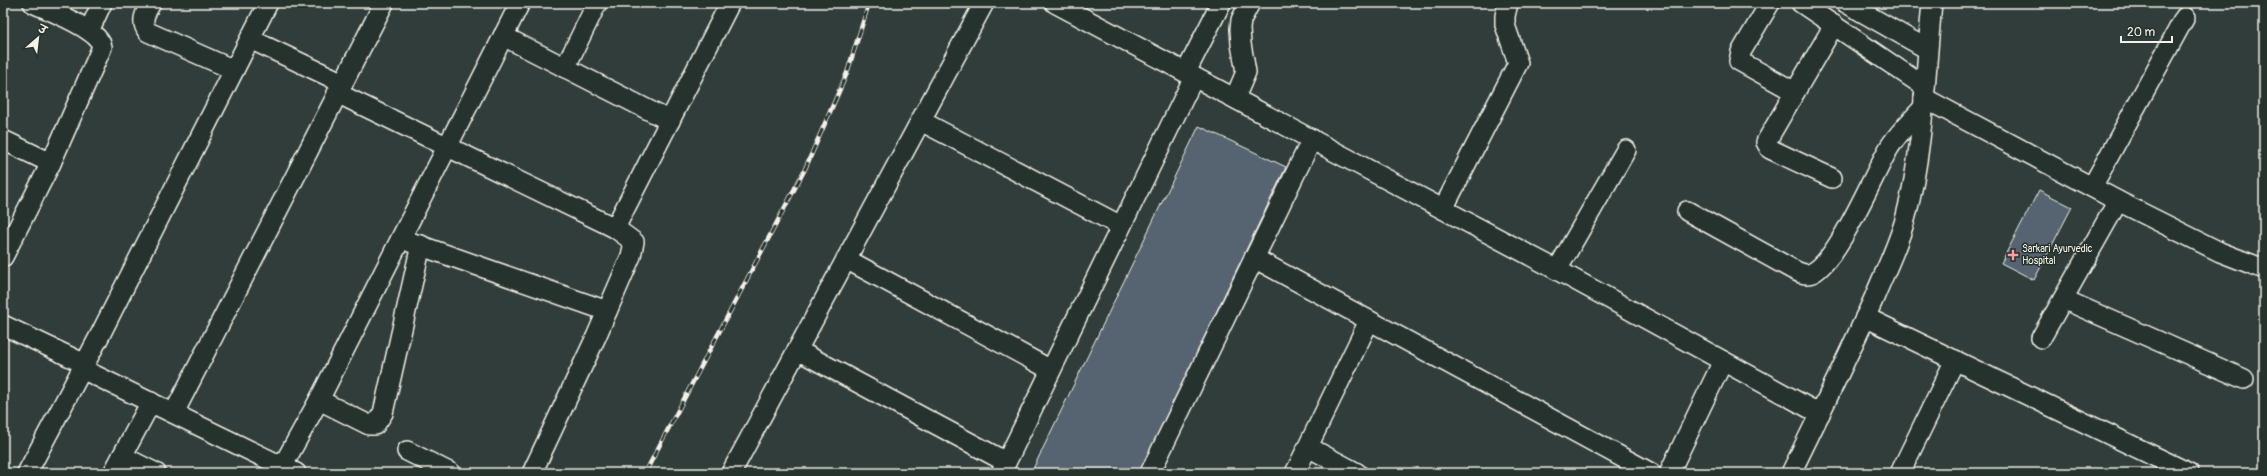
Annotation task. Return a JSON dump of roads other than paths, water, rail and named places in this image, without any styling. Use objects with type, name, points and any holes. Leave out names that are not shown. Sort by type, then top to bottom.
[{"type":"street","points":[[3,257],[51,163],[101,53],[101,41],[89,31],[33,3]]},
{"type":"street","points":[[89,31],[102,3]]},
{"type":"street","points":[[151,3],[143,21],[144,27],[148,32],[234,70]]},
{"type":"street","points":[[26,473],[83,367],[268,3]]},
{"type":"street","points":[[174,413],[384,3]]},
{"type":"street","points":[[3,325],[151,402],[289,470],[319,400],[520,3]]},
{"type":"street","points":[[566,68],[597,3]]},
{"type":"street","points":[[616,228],[730,3]]},
{"type":"street","points":[[731,473],[984,3]]},
{"type":"street","points":[[1055,3],[1557,270],[1820,414]]},
{"type":"street","points":[[797,350],[1003,468],[1121,226],[1221,3]]},
{"type":"street","points":[[1235,98],[1246,72],[1240,44],[1240,30],[1241,20],[1250,3]]},
{"type":"street","points":[[1443,209],[1518,62],[1505,25],[1505,16],[1508,3]]},
{"type":"street","points":[[1770,3],[1741,52],[1739,61],[1795,92]]},
{"type":"street","points":[[1801,3],[1834,25],[1924,98],[2118,201],[2220,252],[2264,269]]},
{"type":"street","points":[[1846,3],[1927,49]]},
{"type":"street","points":[[1791,473],[1866,317],[1898,241],[1905,218],[1914,174],[1924,98],[1932,3]]},
{"type":"street","points":[[2092,187],[2185,17]]},
{"type":"street","points":[[1832,178],[1767,146],[1767,137],[1834,25]]},
{"type":"street","points":[[503,36],[670,121]]},
{"type":"street","points":[[250,39],[447,146],[616,228],[634,242],[634,248],[608,310],[532,473]]},
{"type":"street","points":[[1687,211],[1792,269],[1808,275],[1814,272],[1826,261],[1849,227],[1890,146],[1924,98]]},
{"type":"street","points":[[921,121],[1121,226]]},
{"type":"street","points":[[1150,473],[1312,139]]},
{"type":"street","points":[[3,140],[51,163]]},
{"type":"street","points":[[1557,270],[1626,150]]},
{"type":"street","points":[[2042,338],[2118,201]]},
{"type":"street","points":[[401,238],[608,310]]},
{"type":"street","points":[[319,400],[369,425],[374,425],[379,420],[383,413],[421,245]]},
{"type":"street","points":[[1254,258],[1651,473]]},
{"type":"street","points":[[846,259],[1051,370]]},
{"type":"street","points":[[2063,299],[2244,379]]},
{"type":"street","points":[[1866,317],[2186,472]]},
{"type":"street","points":[[1295,473],[1369,321]]},
{"type":"street","points":[[1900,473],[1955,360]]},
{"type":"street","points":[[1669,473],[1723,361]]},
{"type":"street","points":[[113,473],[151,402]]},
{"type":"street","points":[[1308,447],[1357,473]]},
{"type":"street","points":[[407,451],[451,473]]},
{"type":"street","points":[[122,456],[156,473]]},
{"type":"railway","points":[[645,473],[805,169],[847,73],[869,3]]},
{"type":"place","name":"Sarkari Ayurvedic Hospital","points":[[2013,255]]}]
